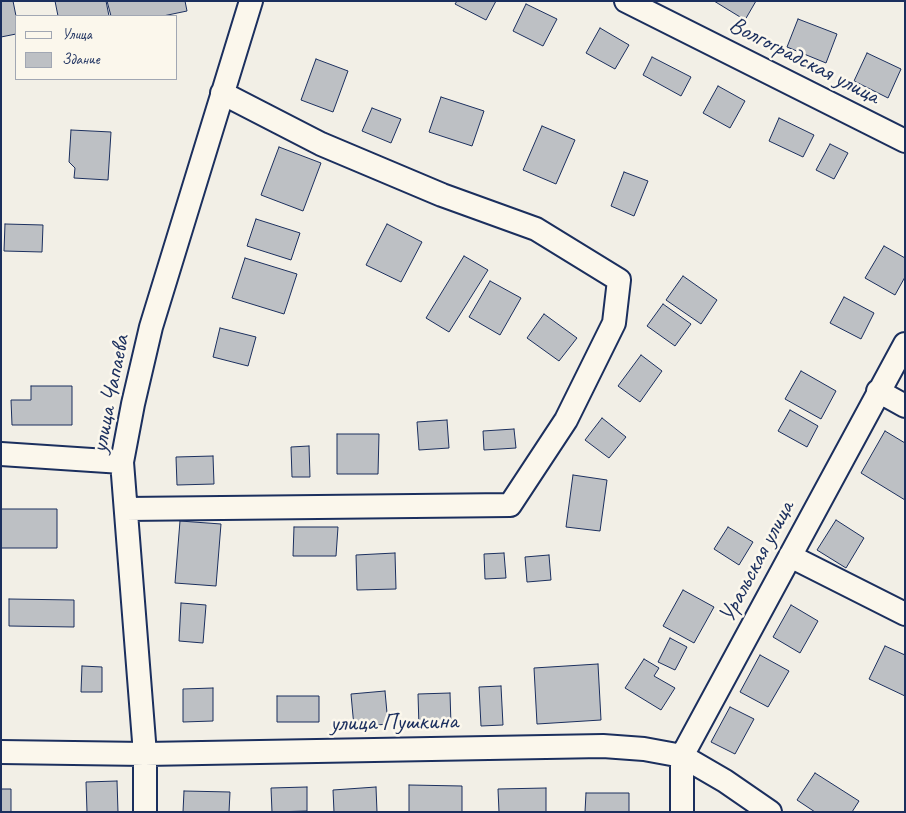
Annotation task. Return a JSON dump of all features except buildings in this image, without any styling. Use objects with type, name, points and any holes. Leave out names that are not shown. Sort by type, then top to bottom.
[{"type":"street","name":"улица Чапаева","points":[[145,812],[145,754],[122,462],[132,404],[151,327],[251,1]]},
{"type":"street","name":"Волгоградская улица","points":[[626,1],[905,141]]},
{"type":"street","points":[[126,510],[510,505],[566,420],[614,323],[619,280],[536,229],[442,195],[330,147],[222,93]]},
{"type":"street","name":"Уральская улица","points":[[682,812],[682,756],[905,344]]},
{"type":"street","points":[[878,391],[905,406]]},
{"type":"street","points":[[1,454],[122,462]]},
{"type":"street","points":[[790,556],[905,614]]},
{"type":"street","name":"улица Пушкина","points":[[1,752],[145,754],[603,746],[644,749],[682,756],[725,781],[770,812]]}]
